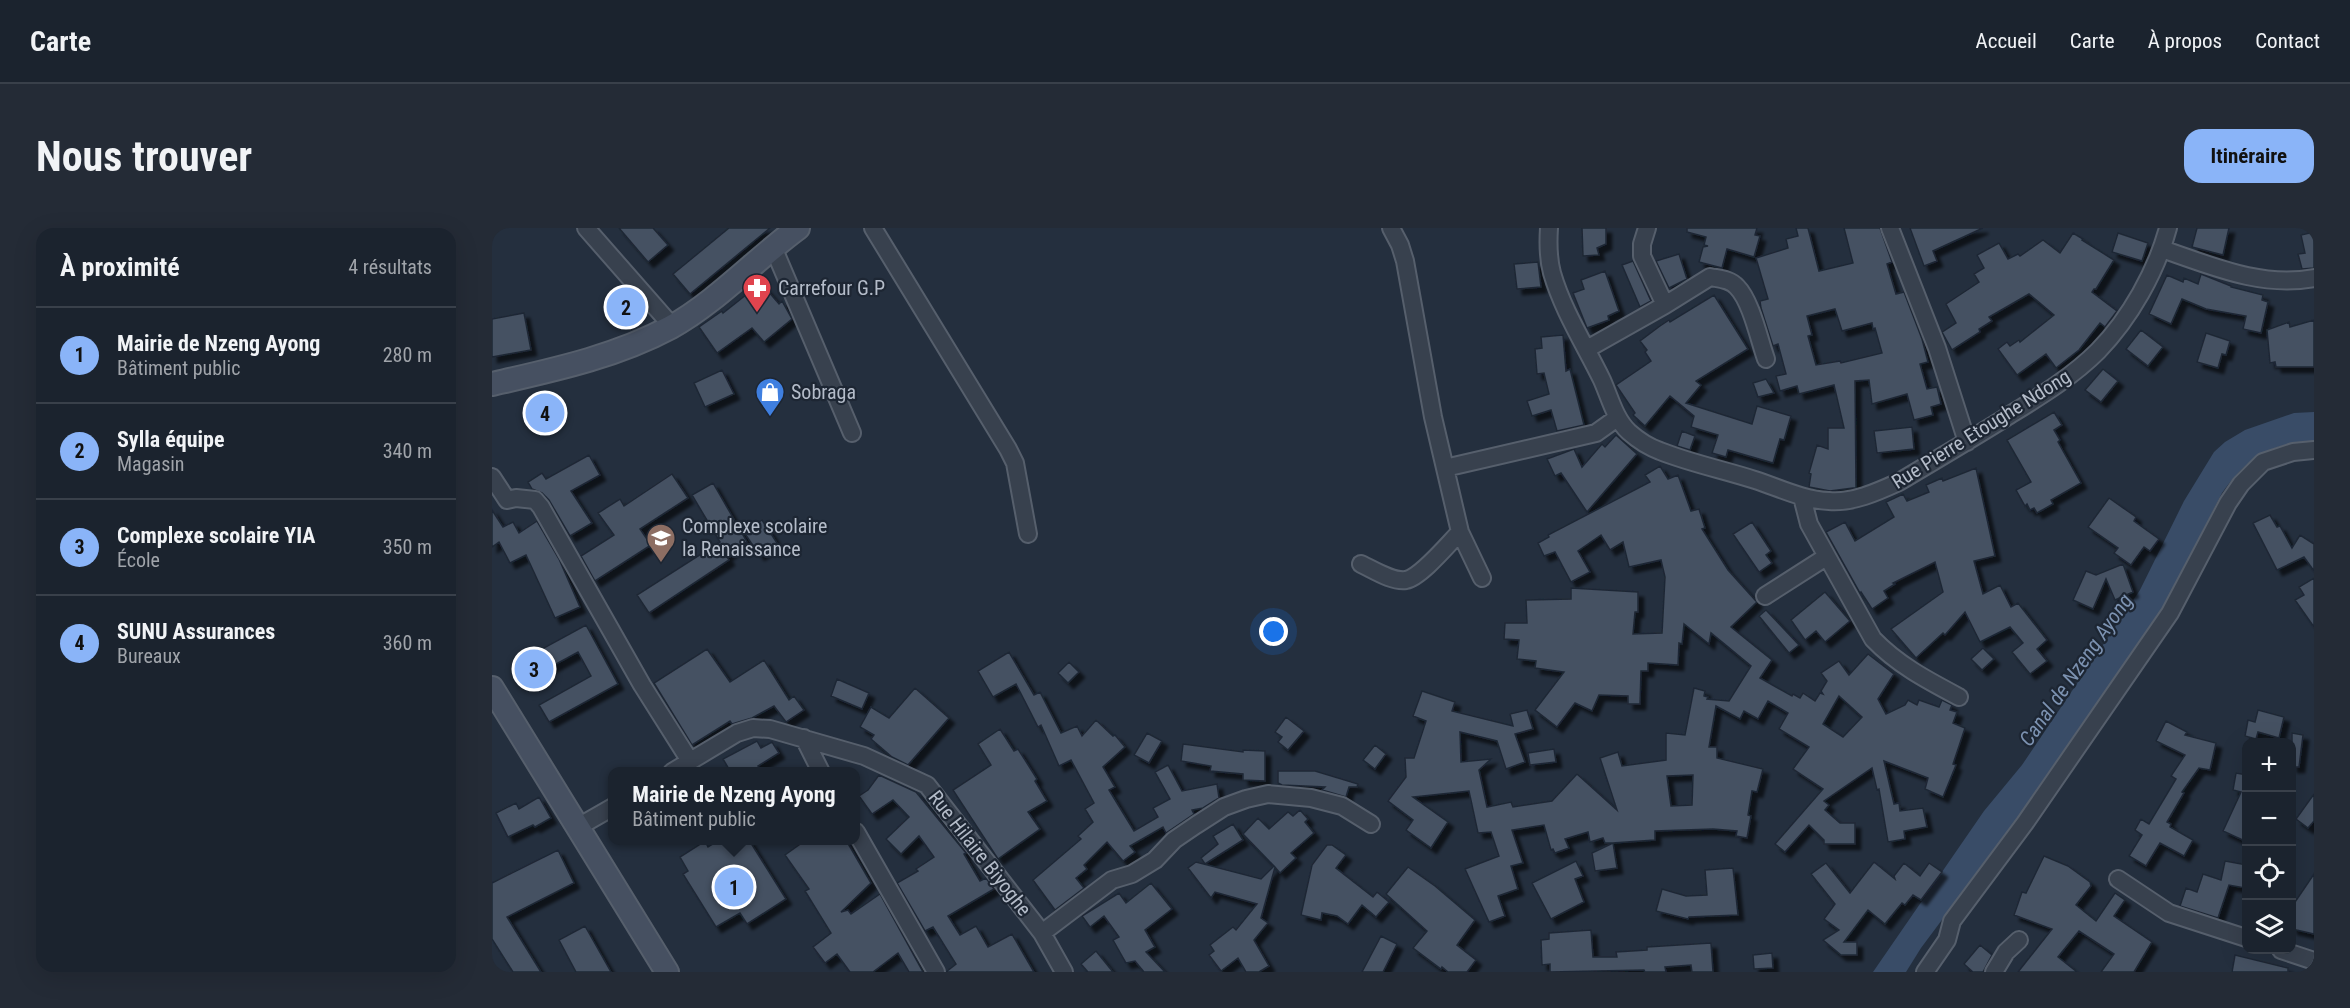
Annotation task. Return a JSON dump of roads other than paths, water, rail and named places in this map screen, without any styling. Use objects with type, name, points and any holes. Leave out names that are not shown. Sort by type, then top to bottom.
[{"type":"main road","points":[[492,384],[612,354],[672,326],[710,300],[798,228]]},
{"type":"main road","points":[[492,688],[667,972]]},
{"type":"street","points":[[586,228],[672,326]]},
{"type":"street","points":[[873,228],[1008,449],[1015,463],[1028,534]]},
{"type":"street","points":[[1391,228],[1405,261],[1433,417],[1460,532],[1482,578]]},
{"type":"street","name":"Rue Pierre Etoughe Ndong","points":[[1549,228],[1548,247],[1552,271],[1560,296],[1587,349],[1617,418],[1628,431],[1659,451],[1772,485],[1802,497],[1831,502],[1854,499],[1899,482],[1967,442],[2069,375],[2099,350],[2131,309],[2162,249],[2168,228]]},
{"type":"street","points":[[1647,228],[1642,244],[1642,256],[1665,305]]},
{"type":"street","points":[[1890,228],[1937,348],[1967,442]]},
{"type":"street","points":[[773,247],[852,433]]},
{"type":"street","points":[[2162,249],[2262,280],[2295,281],[2314,278]]},
{"type":"street","points":[[1587,349],[1710,277],[1728,280],[1737,286],[1744,296],[1766,359]]},
{"type":"street","points":[[1445,468],[1596,432],[1617,418]]},
{"type":"street","points":[[1925,972],[1947,940],[1952,921],[2025,823],[2170,613],[2228,503],[2241,484],[2257,467],[2269,459],[2293,452],[2314,450]]},
{"type":"street","points":[[492,477],[507,500],[516,498],[535,500],[541,507],[642,685],[690,761]]},
{"type":"street","points":[[1802,497],[1809,524],[1873,639],[1886,653],[1910,671],[1959,697]]},
{"type":"street","points":[[1361,564],[1389,578],[1406,580],[1416,575],[1460,532]]},
{"type":"street","points":[[1765,596],[1826,557]]},
{"type":"street","name":"Rue Hilaire Biyoghe","points":[[679,767],[737,733],[753,728],[770,729],[864,756],[927,785],[1042,933],[1064,972]]},
{"type":"street","points":[[804,738],[819,767]]},
{"type":"street","points":[[1042,933],[1112,880],[1132,874],[1155,860],[1174,840],[1196,825],[1224,807],[1246,799],[1268,794],[1311,798],[1342,806],[1371,824]]},
{"type":"street","points":[[578,827],[608,809]]},
{"type":"street","points":[[860,841],[936,972]]},
{"type":"street","points":[[2118,879],[2169,913],[2242,936]]},
{"type":"street","points":[[1994,972],[2006,952],[2019,940]]},
{"type":"street","points":[[2293,954],[2314,961]]},
{"type":"water","points":[[2314,412],[2314,441],[2285,445],[2261,455],[2241,470],[2222,493],[2161,613],[2032,799],[1921,948],[1906,972],[1873,972],[1984,811],[2022,765],[2140,590],[2184,501],[2214,452],[2245,430],[2294,413]]},
{"type":"place","name":"Sylla équipe","points":[[626,307]]},
{"type":"place","name":"Carrefour G.P","points":[[757,314]]},
{"type":"place","name":"SUNU Assurances","points":[[545,413]]},
{"type":"place","name":"Sobraga","points":[[770,418]]},
{"type":"place","name":"Complexe scolaire la Renaissance","points":[[661,564]]},
{"type":"place","name":"Complexe scolaire YIA","points":[[534,669]]},
{"type":"place","name":"Mairie de Nzeng Ayong","points":[[734,887]]},
{"type":"water label","name":"Canal de Nzeng Ayong","points":[[2076,670]]}]
